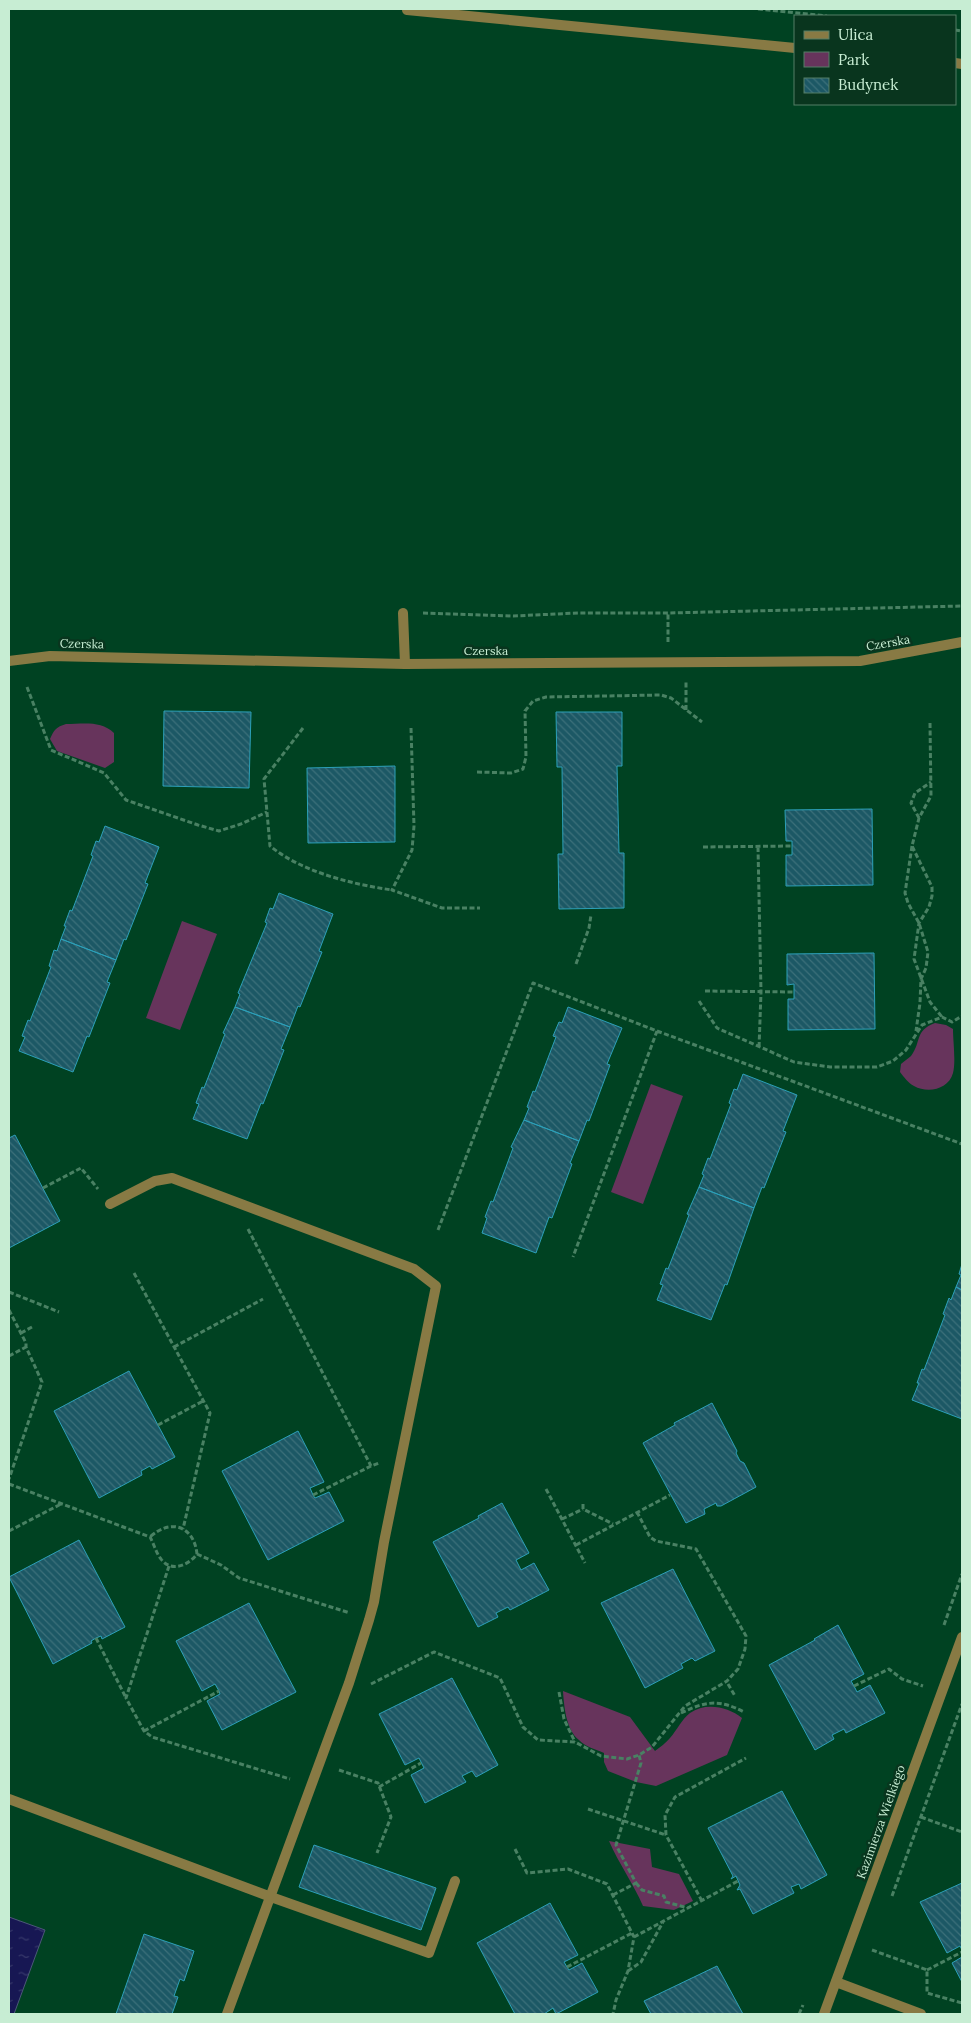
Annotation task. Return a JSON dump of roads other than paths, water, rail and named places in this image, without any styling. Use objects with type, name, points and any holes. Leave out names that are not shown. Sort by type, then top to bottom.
[{"type":"street","points":[[407,10],[794,48]]},
{"type":"street","points":[[403,613],[405,664]]},
{"type":"street","name":"Czerska","points":[[9,660],[50,656],[405,664],[860,660],[962,642]]},
{"type":"street","points":[[110,1204],[155,1181],[172,1178],[414,1269],[436,1286],[370,1620],[349,1683],[227,2014]]},
{"type":"street","name":"Kazimierza Wielkiego","points":[[824,2014],[962,1638]]},
{"type":"street","points":[[9,1799],[429,1954],[455,1881]]},
{"type":"street","points":[[836,1982],[921,2014]]},
{"type":"water","points":[[9,1917],[45,1930],[14,2014],[9,2014]]}]
